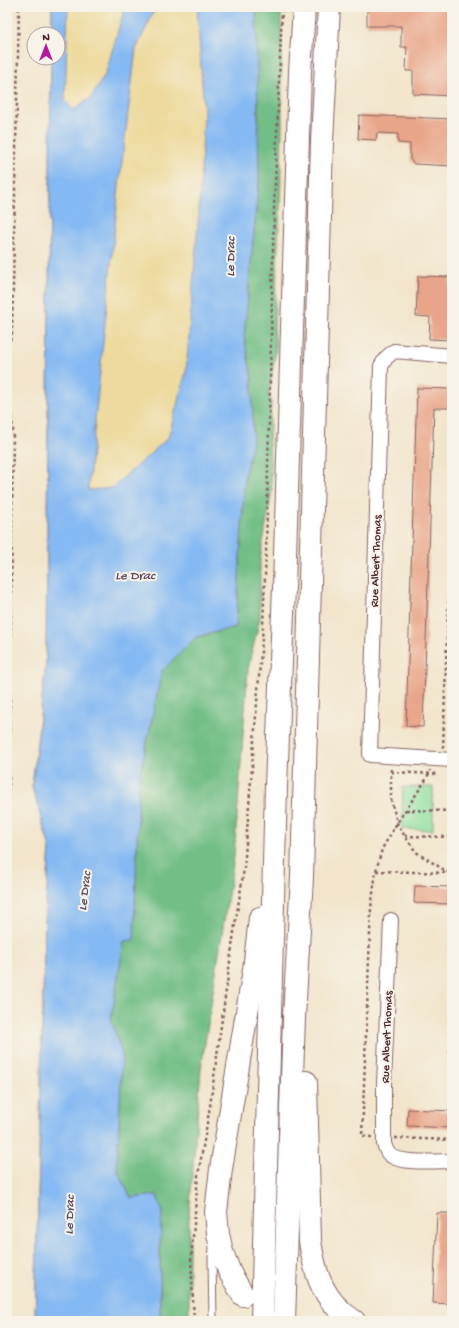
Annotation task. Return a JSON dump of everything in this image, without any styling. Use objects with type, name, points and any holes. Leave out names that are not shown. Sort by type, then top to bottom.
[{"type":"highway","points":[[262,1321],[276,786],[300,72],[304,7]]},
{"type":"highway","points":[[284,1321],[294,1017],[302,877],[322,141],[329,7]]},
{"type":"highway","points":[[243,1295],[230,1273],[222,1252],[218,1234],[216,1212],[221,1169],[254,970],[276,786]]},
{"type":"highway","points":[[294,1017],[305,1039],[310,1241],[312,1261],[318,1279],[327,1296],[336,1307],[354,1321]]},
{"type":"street","name":"Rue Albert Thomas","points":[[392,757],[370,755],[381,366],[386,358],[394,352],[452,356]]},
{"type":"street","points":[[392,757],[447,759]]},
{"type":"street","name":"Rue Albert Thomas","points":[[391,920],[384,1084],[384,1144],[388,1153],[404,1161],[452,1161]]},
{"type":"lane","points":[[213,1321],[212,1259],[216,1212]]},
{"type":"path","points":[[7,352],[12,333],[19,7]]},
{"type":"path","points":[[194,1321],[191,1261],[198,1176],[210,1106],[231,948],[244,869],[263,634],[274,209],[282,7]]},
{"type":"path","points":[[7,375],[13,430],[9,783],[7,814]]},
{"type":"path","points":[[447,759],[452,501]]},
{"type":"path","points":[[392,757],[391,800],[398,826],[416,852],[451,874]]},
{"type":"path","points":[[391,772],[444,774]]},
{"type":"path","points":[[406,810],[452,811]]},
{"type":"path","points":[[405,836],[452,837]]},
{"type":"path","points":[[376,871],[451,874]]},
{"type":"green space","points":[[256,7],[281,7],[282,126],[280,209],[274,326],[276,350],[269,393],[271,402],[269,442],[272,490],[260,560],[260,618],[248,669],[234,857],[201,1069],[189,1216],[189,1321],[160,1321],[160,1241],[162,1211],[157,1195],[131,1198],[117,1169],[122,1054],[111,1019],[124,940],[134,940],[139,780],[162,671],[196,637],[236,627],[245,473],[253,443],[252,379],[244,337],[259,178]]},
{"type":"green space","points":[[452,576],[452,696],[448,696]]},
{"type":"green space","points":[[403,787],[433,787],[433,830],[402,829]]},
{"type":"sand","name":"Le Drac","points":[[52,7],[256,7],[259,178],[244,337],[252,379],[253,443],[245,473],[236,627],[196,637],[162,671],[139,780],[134,940],[124,941],[111,1019],[122,1054],[117,1169],[131,1198],[157,1195],[162,1211],[160,1241],[160,1321],[35,1321],[45,918],[50,848],[32,787],[46,664],[51,66],[66,66],[66,26],[52,26]]},
{"type":"water","name":"Le Drac","points":[[52,7],[68,7],[65,101],[74,110],[91,98],[105,75],[125,7],[156,7],[136,49],[119,186],[88,490],[112,488],[168,438],[186,372],[199,210],[204,113],[197,7],[256,7],[259,178],[244,337],[252,379],[253,443],[245,473],[236,627],[196,637],[162,671],[139,780],[134,940],[124,941],[111,1019],[122,1054],[117,1169],[131,1198],[157,1195],[162,1211],[160,1241],[160,1321],[35,1321],[45,918],[50,848],[32,787],[46,664],[51,66],[66,66],[66,26],[52,26]]},
{"type":"building","points":[[367,7],[452,7],[452,96],[413,94],[413,71],[406,71],[407,47],[401,47],[401,26],[367,26]]},
{"type":"building","points":[[359,115],[452,119],[452,166],[414,164],[410,159],[410,144],[398,143],[398,134],[377,133],[376,140],[358,139]]},
{"type":"building","points":[[418,276],[450,277],[450,290],[452,290],[452,340],[429,339],[430,317],[416,316]]},
{"type":"building","points":[[417,388],[452,389],[452,408],[434,408],[423,727],[406,726]]},
{"type":"building","points":[[415,886],[452,887],[452,904],[414,903]]},
{"type":"building","points":[[408,1109],[452,1111],[452,1128],[407,1126]]},
{"type":"building","points":[[437,1213],[452,1213],[452,1304],[433,1303]]}]
